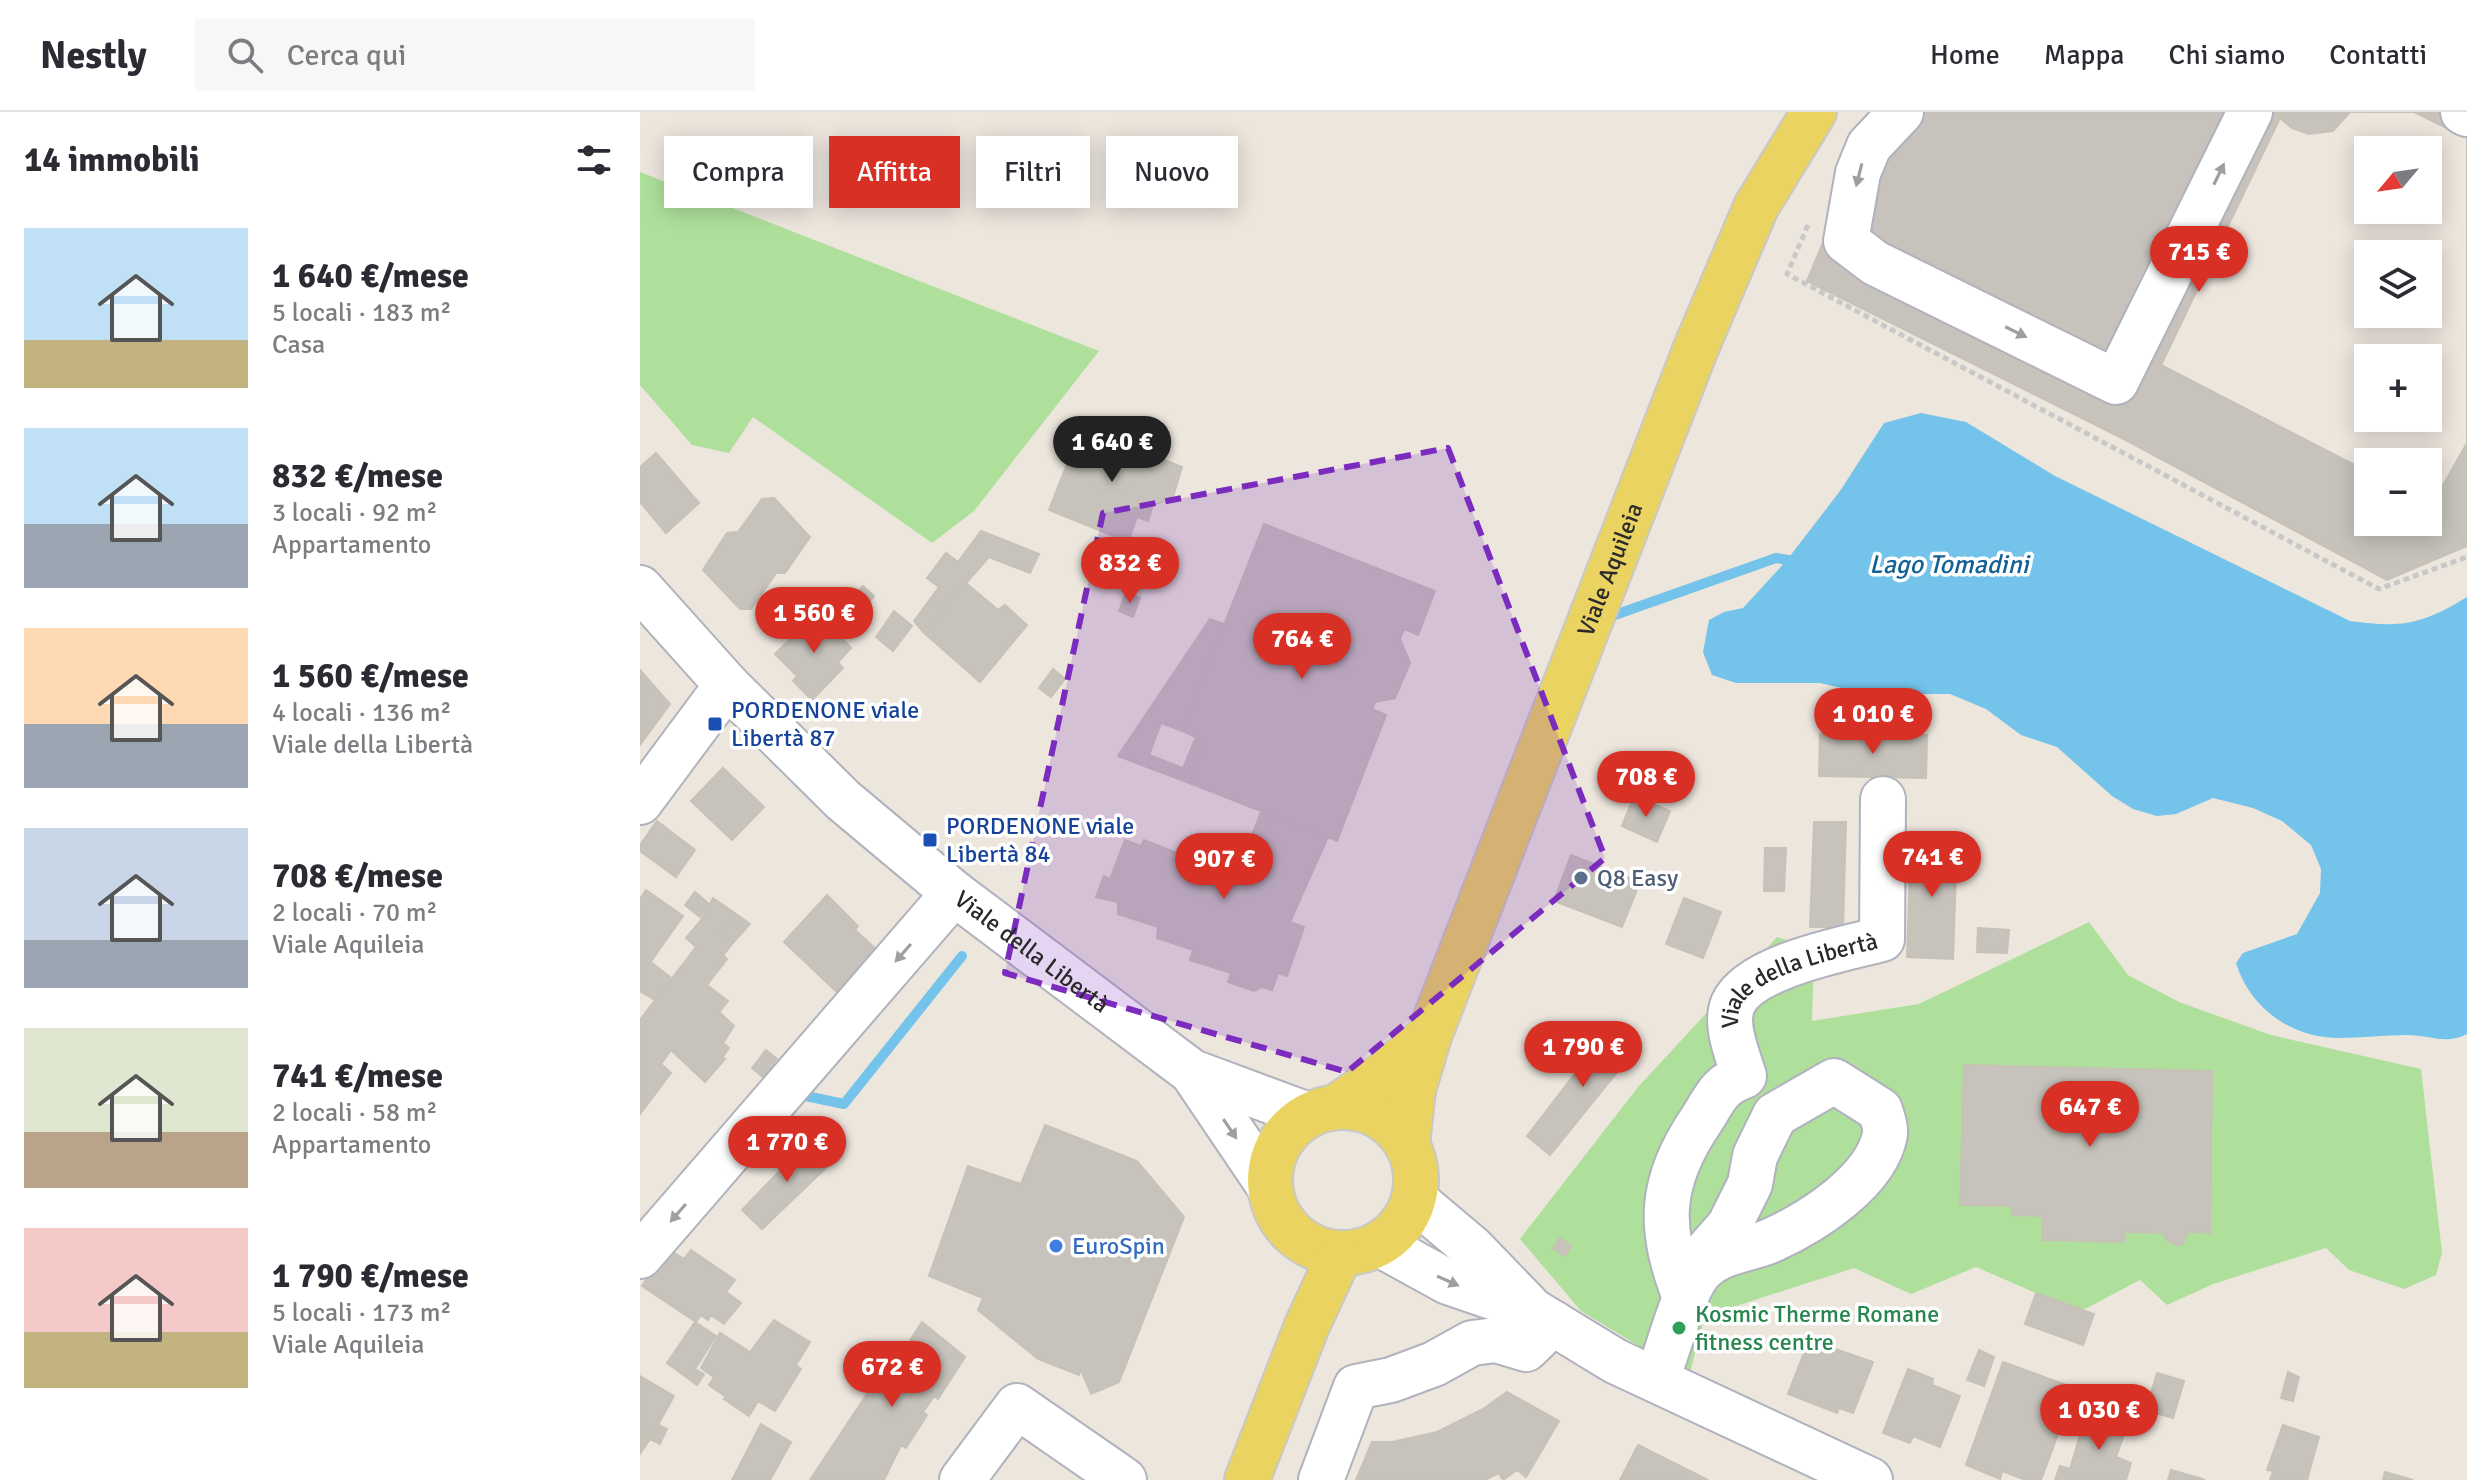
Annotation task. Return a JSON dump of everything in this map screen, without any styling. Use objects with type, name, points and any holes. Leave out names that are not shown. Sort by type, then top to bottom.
[{"type":"main road","name":"Viale Aquileia","points":[[1414,1199],[1414,1162],[1407,1145],[1413,1090],[1429,1036],[1696,348],[1756,207],[1814,112]]},
{"type":"main road","name":"Viale Aquileia","points":[[1269,1186],[1272,1158],[1278,1145],[1296,1123],[1384,1074],[1429,1036]]},
{"type":"main road","points":[[1322,1111],[1353,1107],[1384,1120],[1407,1145]]},
{"type":"main road","points":[[1269,1186],[1278,1216],[1295,1237],[1308,1246],[1360,1249]]},
{"type":"main road","points":[[1247,1480],[1306,1328],[1360,1249],[1401,1225],[1414,1199]]},
{"type":"main road","points":[[1295,1237],[1306,1328]]},
{"type":"street","points":[[1901,112],[1869,146],[1858,173],[1846,241],[1875,263],[2116,382],[2250,112]]},
{"type":"street","name":"Viale della Libertà","points":[[640,588],[727,685],[843,800],[954,893],[1097,1003],[1192,1072],[1322,1111]]},
{"type":"street","points":[[640,802],[727,685]]},
{"type":"street","name":"Viale della Libertà","points":[[1744,1076],[1733,1039],[1733,1003],[1757,979],[1798,961],[1882,939],[1883,799]]},
{"type":"street","points":[[640,1256],[954,893]]},
{"type":"street","name":"Viale della Libertà","points":[[1192,1072],[1269,1186]]},
{"type":"street","name":"Viale della Libertà","points":[[1788,1073],[1834,1081],[1880,1110],[1885,1131],[1876,1159],[1848,1192],[1801,1224],[1771,1240],[1721,1254],[1692,1288],[1673,1267],[1666,1240],[1667,1202],[1674,1168],[1697,1125],[1725,1084],[1744,1076],[1788,1073]]},
{"type":"street","points":[[1657,1380],[1700,1259],[1729,1226],[1750,1184],[1755,1156],[1775,1115],[1834,1081]]},
{"type":"street","points":[[1414,1199],[1472,1248],[1543,1317]]},
{"type":"street","points":[[1360,1249],[1543,1317],[1615,1361],[1870,1480]]},
{"type":"street","points":[[1321,1480],[1356,1387],[1391,1380],[1434,1364],[1472,1343],[1496,1340],[1526,1349],[1543,1317]]},
{"type":"street","points":[[962,1480],[1017,1406],[1124,1480]]},
{"type":"path","points":[[1809,221],[1787,274],[2379,589],[2467,557]]},
{"type":"highlighted area","points":[[1448,448],[1605,858],[1347,1072],[1005,973],[1103,513]]},
{"type":"green space","points":[[640,172],[664,181],[664,208],[732,208],[1099,351],[974,511],[932,543],[753,417],[729,453],[692,445],[640,385]]},
{"type":"green space","points":[[2089,922],[2128,975],[2179,1002],[2271,1035],[2421,1069],[2442,1253],[2436,1275],[2404,1289],[2349,1270],[2326,1248],[2213,1284],[2167,1305],[2140,1280],[2083,1310],[1976,1267],[1911,1294],[1854,1268],[1705,1316],[1689,1376],[1581,1311],[1520,1239],[1638,1087],[1777,937],[1814,949],[1812,1021],[1919,1004]],"holes":[[[1964,1065],[2212,1072],[2210,1233],[2188,1232],[2183,1244],[2178,1246],[2166,1240],[2164,1233],[2124,1232],[2123,1242],[2043,1240],[2043,1216],[2013,1215],[2012,1206],[1960,1205]]]},
{"type":"water","name":"Lago Tomadini","points":[[1921,413],[1966,422],[2055,476],[2350,621],[2384,624],[2411,622],[2437,614],[2467,597],[2467,1034],[2452,1039],[2407,1035],[2321,1037],[2289,1026],[2262,1007],[2242,979],[2236,963],[2243,953],[2297,934],[2320,893],[2321,869],[2311,845],[2282,821],[2253,808],[2213,798],[2176,814],[2157,816],[2133,809],[2112,796],[2057,747],[2021,735],[1986,709],[1950,694],[1867,694],[1820,683],[1736,683],[1712,675],[1703,652],[1709,620],[1724,612],[1743,608],[1787,560],[1840,491],[1884,423]]},
{"type":"building","points":[[1877,112],[2467,112],[2467,546],[2387,580],[2120,437],[1807,281]]},
{"type":"building","points":[[2350,112],[2414,112],[2467,138],[2467,443],[2442,487],[2442,448],[2354,448],[2354,465],[2161,365],[2280,118],[2292,128],[2309,134],[2333,131]]},
{"type":"building","points":[[1082,426],[1182,467],[1173,497],[1153,505],[1148,521],[1137,517],[1128,542],[1049,510]]},
{"type":"building","points":[[656,453],[699,503],[666,533],[640,502],[640,467]]},
{"type":"building","points":[[774,498],[810,537],[785,573],[776,573],[751,609],[740,609],[703,570],[727,533],[738,532],[762,499]]},
{"type":"building","points":[[1264,524],[1435,591],[1418,635],[1404,629],[1400,639],[1410,663],[1395,698],[1375,702],[1372,709],[1386,715],[1337,841],[1189,783],[1207,742],[1182,731]]},
{"type":"building","points":[[981,531],[1039,554],[1030,573],[989,557],[923,632],[914,621],[939,587],[927,578],[946,553],[958,562]]},
{"type":"building","points":[[966,583],[998,610],[1005,605],[1027,625],[980,682],[923,632]]},
{"type":"building","points":[[863,586],[874,596],[865,609],[852,598]]},
{"type":"building","points":[[1126,593],[1140,598],[1133,617],[1119,611]]},
{"type":"building","points":[[894,611],[912,626],[893,651],[876,637]]},
{"type":"building","points":[[817,612],[851,648],[838,662],[843,668],[812,700],[793,681],[797,676],[775,654]]},
{"type":"building","points":[[1210,619],[1224,624],[1182,731],[1161,723],[1149,755],[1183,768],[1196,737],[1207,742],[1189,783],[1118,756]]},
{"type":"building","points":[[1053,669],[1065,679],[1051,697],[1039,688]]},
{"type":"building","points":[[640,670],[670,704],[640,745]]},
{"type":"building","points":[[1820,734],[1927,735],[1926,778],[1819,776]]},
{"type":"building","points":[[723,768],[764,807],[732,840],[691,801]]},
{"type":"building","points":[[1634,796],[1670,811],[1657,842],[1622,826]]},
{"type":"building","points":[[1261,812],[1328,837],[1290,922],[1304,927],[1287,976],[1278,973],[1272,990],[1262,987],[1254,991],[1228,982],[1231,973],[1190,960],[1193,950],[1157,938],[1158,927],[1118,914],[1118,902],[1096,897],[1104,876],[1110,879],[1125,840],[1141,846],[1144,840],[1175,852],[1173,858],[1179,860],[1182,868],[1225,885],[1229,894]]},
{"type":"building","points":[[657,821],[695,850],[676,877],[640,851],[640,845]]},
{"type":"building","points":[[1814,822],[1846,822],[1843,927],[1810,927]]},
{"type":"building","points":[[1911,839],[1957,841],[1953,959],[1907,957]]},
{"type":"building","points":[[1765,848],[1786,848],[1784,891],[1764,891]]},
{"type":"building","points":[[1571,855],[1640,882],[1622,927],[1554,901]]},
{"type":"building","points":[[646,890],[683,916],[640,977],[640,899]]},
{"type":"building","points":[[695,892],[709,904],[700,917],[685,905]]},
{"type":"building","points":[[827,895],[858,926],[855,930],[876,949],[838,993],[784,942]]},
{"type":"building","points":[[713,898],[736,914],[720,933],[733,943],[723,955],[727,959],[707,985],[728,1001],[719,1012],[734,1026],[723,1043],[729,1048],[722,1058],[725,1059],[705,1082],[671,1050],[661,1064],[671,1073],[640,1114],[640,1020],[696,947],[686,938],[702,919]]},
{"type":"building","points":[[1684,898],[1721,912],[1703,958],[1666,944]]},
{"type":"building","points":[[736,914],[750,924],[733,943],[720,933]]},
{"type":"building","points":[[1978,928],[2009,930],[2007,953],[1977,952]]},
{"type":"building","points":[[651,962],[671,978],[655,1000],[640,991],[640,977]]},
{"type":"building","points":[[1614,1023],[1639,1045],[1550,1155],[1527,1136]]},
{"type":"building","points":[[766,1050],[777,1059],[763,1077],[752,1068]]},
{"type":"building","points":[[1964,1065],[2212,1071],[2210,1233],[2188,1232],[2183,1244],[2178,1246],[2166,1240],[2164,1233],[2124,1232],[2124,1242],[2042,1240],[2043,1216],[2012,1215],[2012,1206],[1960,1205]]},
{"type":"building","name":"EuroSpin","points":[[1045,1125],[1137,1161],[1184,1217],[1119,1382],[1091,1394],[1081,1370],[1079,1375],[1038,1359],[978,1310],[983,1298],[929,1276],[968,1166],[1021,1184]]},
{"type":"building","points":[[808,1141],[833,1161],[762,1229],[742,1210]]},
{"type":"building","points":[[1560,1238],[1571,1245],[1565,1256],[1553,1249]]},
{"type":"building","points":[[667,1248],[684,1259],[691,1250],[735,1280],[726,1292],[741,1303],[724,1324],[711,1315],[708,1320],[701,1315],[696,1322],[642,1286]]},
{"type":"building","points":[[2036,1293],[2094,1314],[2083,1345],[2025,1324]]},
{"type":"building","points":[[774,1320],[810,1342],[796,1365],[801,1369],[775,1411],[758,1401],[749,1416],[709,1385],[714,1377],[701,1368],[720,1333],[750,1352]]},
{"type":"building","points":[[695,1322],[716,1336],[695,1369],[704,1374],[697,1385],[667,1363]]},
{"type":"building","points":[[922,1322],[965,1357],[938,1399],[934,1396],[923,1412],[927,1415],[906,1448],[901,1445],[884,1480],[810,1480],[900,1344],[905,1348]]},
{"type":"building","points":[[1809,1340],[1873,1362],[1853,1413],[1839,1408],[1837,1413],[1788,1394]]},
{"type":"building","points":[[1979,1350],[1994,1357],[1984,1386],[1967,1380]]},
{"type":"building","points":[[2003,1362],[2075,1388],[2041,1480],[2026,1480],[2002,1471],[2000,1479],[1966,1465]]},
{"type":"building","points":[[1908,1369],[1933,1379],[1932,1385],[1960,1396],[1940,1447],[1913,1436],[1910,1443],[1883,1433]]},
{"type":"building","points":[[2288,1372],[2299,1377],[2293,1401],[2281,1398]]},
{"type":"building","points":[[2157,1373],[2184,1381],[2173,1418],[2146,1410]]},
{"type":"building","points":[[640,1376],[674,1396],[650,1439],[640,1434]]},
{"type":"building","points":[[1507,1392],[1559,1421],[1526,1477],[1517,1470],[1503,1480],[1499,1473],[1485,1480],[1356,1480],[1372,1442],[1392,1442],[1437,1432],[1483,1409]]},
{"type":"building","points":[[2102,1410],[2129,1420],[2116,1457],[2131,1463],[2126,1480],[2055,1480],[2060,1466],[2070,1469],[2083,1425],[2094,1429]]},
{"type":"building","points":[[761,1424],[791,1442],[770,1480],[732,1480]]},
{"type":"building","points":[[658,1425],[667,1429],[660,1444],[650,1439]]},
{"type":"building","points":[[2283,1425],[2319,1437],[2307,1480],[2270,1480],[2273,1471],[2267,1470]]},
{"type":"building","points":[[640,1434],[650,1439],[640,1454]]},
{"type":"building","points":[[1638,1445],[1708,1480],[1620,1480]]},
{"type":"building","points":[[2171,1470],[2199,1478],[2205,1480],[2168,1480]]},
{"type":"building","points":[[2385,1472],[2413,1480],[2383,1480]]},
{"type":"waterway","points":[[1612,616],[1776,558],[1800,562]]},
{"type":"waterway","points":[[801,1095],[844,1104],[962,956]]},
{"type":"place","name":"PORDENONE viale Libertà 87","points":[[715,724]]},
{"type":"place","name":"PORDENONE viale Libertà 84","points":[[930,840]]},
{"type":"place","name":"Q8 Easy","points":[[1581,878]]},
{"type":"place","name":"EuroSpin","points":[[1056,1246]]},
{"type":"place","name":"Kosmic Therme Romane fitness centre","points":[[1679,1328]]}]
